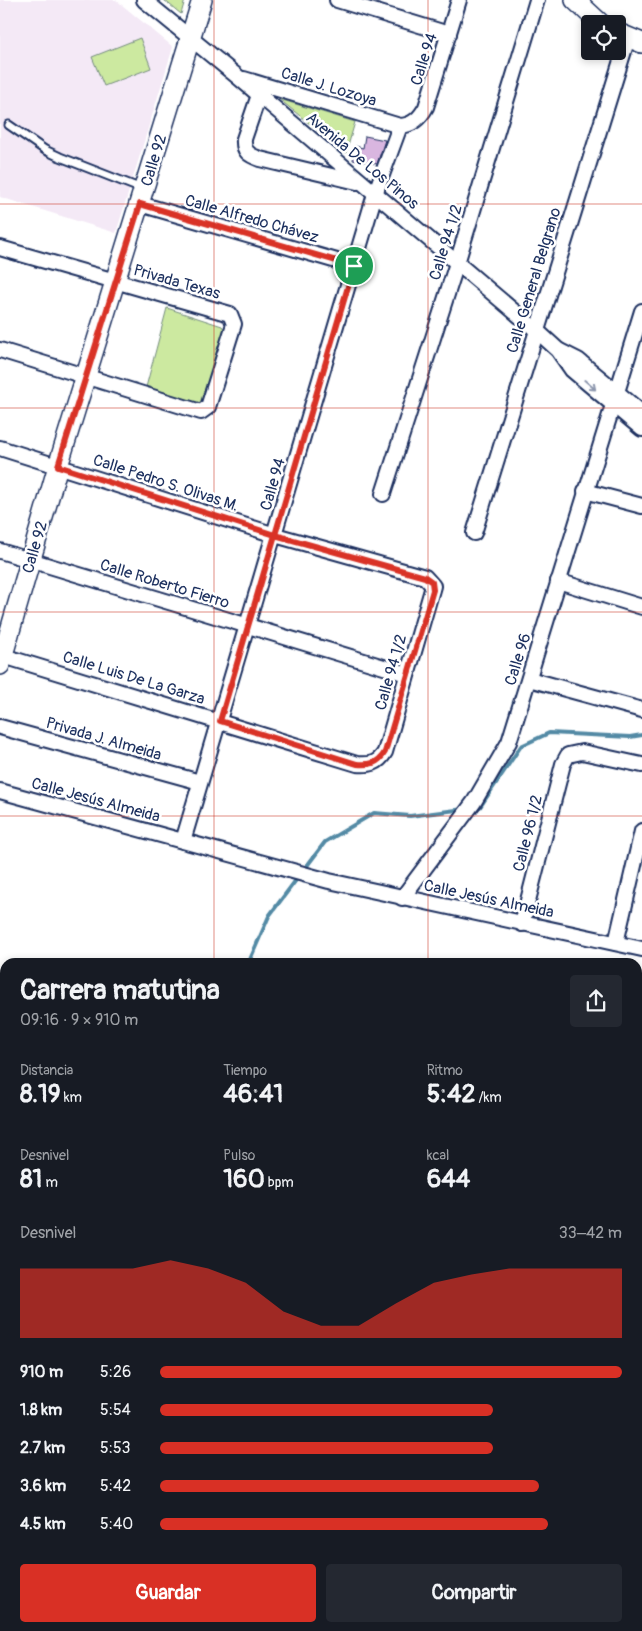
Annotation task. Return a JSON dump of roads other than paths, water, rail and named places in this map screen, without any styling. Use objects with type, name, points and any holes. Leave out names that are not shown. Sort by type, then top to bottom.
[{"type":"street","name":"Avenida De Los Pinos","points":[[144,0],[190,40],[238,77],[558,350],[578,360],[642,429]]},
{"type":"street","name":"Calle 92","points":[[1,659],[58,466],[202,0]]},
{"type":"street","points":[[337,0],[449,34]]},
{"type":"street","name":"Calle 94","points":[[183,841],[375,194],[406,125],[422,115],[426,107],[459,0]]},
{"type":"street","name":"Calle 94 1/2","points":[[382,494],[457,264],[537,0]]},
{"type":"street","points":[[575,0],[592,15]]},
{"type":"street","name":"Calle General Belgrano","points":[[474,533],[629,38]]},
{"type":"street","name":"Calle J. Lozoya","points":[[238,77],[406,125]]},
{"type":"street","points":[[259,95],[244,139],[244,146],[249,155],[360,182]]},
{"type":"street","name":"Calle Alfredo Chávez","points":[[142,197],[354,266]]},
{"type":"street","name":"Privada Texas","points":[[0,248],[230,314],[234,324],[208,407],[201,412],[86,378]]},
{"type":"street","name":"Calle 96","points":[[402,898],[474,802],[494,772],[509,742],[530,679],[585,490],[642,311]]},
{"type":"street","points":[[0,350],[86,378]]},
{"type":"street","name":"Avenida De Los Pinos","points":[[615,398],[642,413]]},
{"type":"street","name":"Calle Pedro S. Olivas M.","points":[[0,448],[275,535],[425,577],[433,586]]},
{"type":"street","points":[[585,490],[642,506]]},
{"type":"street","name":"Calle Roberto Fierro","points":[[0,552],[407,674]]},
{"type":"street","points":[[558,581],[642,607]]},
{"type":"street","name":"Calle 94 1/2","points":[[374,763],[381,759],[385,752],[433,586]]},
{"type":"street","name":"Calle Luis De La Garza","points":[[1,659],[220,721],[357,764],[374,763]]},
{"type":"street","points":[[530,679],[642,710]]},
{"type":"street","name":"Privada J. Almeida","points":[[0,727],[200,782]]},
{"type":"street","name":"Calle 96 1/2","points":[[522,924],[563,764],[572,752],[582,752],[642,765]]},
{"type":"street","name":"Calle Jesús Almeida","points":[[0,791],[329,881],[642,949]]},
{"type":"street","points":[[616,943],[642,830]]},
{"type":"lane","points":[[10,124],[46,150],[142,197]]},
{"type":"waterway","points":[[476,808],[480,807],[521,746],[549,733],[630,737],[642,735]]},
{"type":"waterway","points":[[303,871],[325,842],[374,813],[410,816],[464,809]]},
{"type":"waterway","points":[[251,958],[269,916],[299,876]]}]
